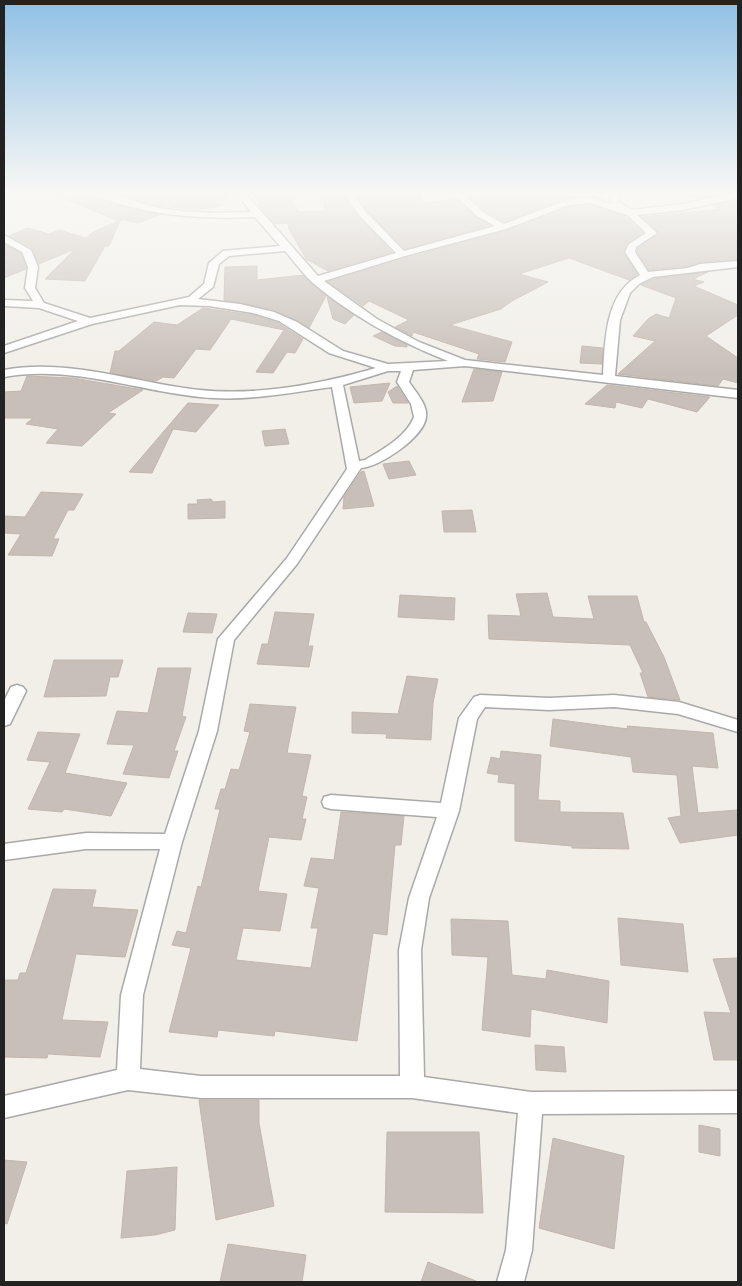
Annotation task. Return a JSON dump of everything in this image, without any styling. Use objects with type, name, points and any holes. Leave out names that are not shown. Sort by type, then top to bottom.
[{"type":"street","points":[[27,252],[33,267],[30,288],[40,305]]},
{"type":"street","points":[[169,305],[192,299],[209,285],[214,263],[226,253],[238,252]]},
{"type":"street","points":[[291,252],[316,280],[373,321],[415,344],[466,363]]},
{"type":"street","points":[[316,280],[409,252]]},
{"type":"street","points":[[630,252],[646,276]]},
{"type":"street","points":[[609,380],[611,333],[620,303],[630,286],[646,276],[738,264]]},
{"type":"street","points":[[4,350],[89,321],[130,311],[169,305],[211,302],[239,306],[292,323],[339,354],[387,368]]},
{"type":"street","points":[[4,303],[40,305],[89,321]]},
{"type":"street","points":[[4,373],[27,370],[62,370],[198,393],[235,396],[337,383],[387,368],[466,363],[738,394]]},
{"type":"street","points":[[128,1079],[132,995],[172,842],[208,731],[226,639],[292,561],[356,465],[370,463],[411,433],[420,419],[420,411],[403,382],[404,375],[409,367]]},
{"type":"street","points":[[337,383],[354,469]]},
{"type":"street","points":[[4,720],[17,690]]},
{"type":"street","points":[[412,1087],[410,950],[419,898],[449,811],[468,718],[480,701],[549,704],[614,701],[679,708],[738,726]]},
{"type":"street","points":[[331,802],[449,811]]},
{"type":"street","points":[[4,852],[86,841],[172,842]]},
{"type":"street","points":[[4,1107],[128,1079],[202,1087],[412,1087],[531,1104],[738,1102]]},
{"type":"street","points":[[511,1282],[519,1250],[531,1104]]},
{"type":"building","points":[[4,252],[21,253],[26,269],[4,278]]},
{"type":"building","points":[[34,252],[68,252],[39,264]]},
{"type":"building","points":[[72,252],[102,252],[85,281],[45,279]]},
{"type":"building","points":[[302,252],[392,252],[328,271],[306,259]]},
{"type":"building","points":[[428,252],[624,252],[637,274],[629,280],[569,258],[519,274],[548,282],[501,309],[450,325],[512,342],[505,362],[477,359],[479,354],[413,332],[412,336],[395,327],[409,320],[369,301],[363,306],[328,282]]},
{"type":"building","points":[[637,252],[738,252],[738,259],[700,262],[688,266],[649,270]]},
{"type":"building","points":[[257,266],[257,280],[303,275],[326,296],[309,328],[275,310],[224,300],[225,267]]},
{"type":"building","points":[[708,272],[693,279],[704,282],[694,286],[738,305],[738,315],[706,336],[738,358],[738,383],[723,379],[718,386],[618,374],[655,341],[633,336],[648,319],[656,314],[669,318],[676,298],[641,285],[654,279]]},
{"type":"building","points":[[327,297],[354,315],[345,324],[333,319]]},
{"type":"building","points":[[203,308],[253,315],[278,323],[303,339],[295,353],[287,352],[273,373],[256,372],[284,330],[231,319],[210,350],[196,349],[174,378],[163,377],[156,381],[110,373],[115,351],[119,351],[154,322],[177,325]]},
{"type":"building","points":[[382,332],[407,345],[407,347],[395,346],[373,336]]},
{"type":"building","points":[[582,346],[603,348],[602,364],[580,363]]},
{"type":"building","points":[[474,369],[502,372],[493,401],[462,402]]},
{"type":"building","points":[[27,376],[73,378],[143,390],[108,413],[116,414],[82,446],[46,443],[58,429],[26,424],[33,418],[4,418],[4,392],[21,391]]},
{"type":"building","points":[[390,383],[382,401],[354,403],[350,387]]},
{"type":"building","points":[[607,385],[710,397],[697,412],[648,399],[642,408],[616,402],[615,408],[585,404]]},
{"type":"building","points":[[397,386],[408,403],[393,403],[388,392]]},
{"type":"building","points":[[188,403],[219,405],[196,432],[173,429],[152,473],[129,472]]},
{"type":"building","points":[[285,429],[289,444],[265,446],[262,431]]},
{"type":"building","points":[[409,461],[416,475],[389,479],[383,464]]},
{"type":"building","points":[[364,471],[374,506],[343,509],[344,497],[361,472]]},
{"type":"building","points":[[41,492],[83,494],[74,510],[68,510],[53,539],[59,539],[52,556],[8,555],[21,534],[4,533],[4,516],[25,517]]},
{"type":"building","points":[[211,499],[213,502],[225,501],[225,518],[188,519],[188,504],[198,504],[197,500]]},
{"type":"building","points":[[472,510],[476,532],[444,532],[442,511]]},
{"type":"building","points":[[547,593],[553,617],[594,619],[588,596],[637,596],[644,622],[646,622],[664,657],[680,700],[648,697],[640,673],[643,673],[630,645],[489,639],[488,615],[521,616],[516,594]]},
{"type":"building","points":[[400,595],[455,598],[454,620],[398,617]]},
{"type":"building","points":[[275,612],[314,614],[308,646],[313,646],[309,667],[257,664],[262,644],[268,644]]},
{"type":"building","points":[[188,613],[217,614],[212,633],[183,632]]},
{"type":"building","points":[[54,660],[123,660],[118,677],[110,677],[106,696],[44,697]]},
{"type":"building","points":[[158,668],[191,668],[182,716],[186,717],[174,751],[178,751],[169,778],[123,774],[134,745],[107,744],[117,711],[148,713]]},
{"type":"building","points":[[407,676],[438,679],[433,703],[431,740],[386,738],[387,734],[352,733],[352,712],[398,714]]},
{"type":"building","points":[[250,704],[296,707],[287,753],[311,755],[302,796],[307,797],[302,819],[306,819],[301,840],[269,837],[258,891],[287,894],[280,931],[243,928],[236,960],[311,968],[318,928],[311,928],[319,888],[304,886],[311,858],[334,860],[341,812],[404,816],[401,845],[395,845],[387,935],[373,933],[357,1041],[275,1031],[274,1036],[218,1030],[217,1037],[169,1032],[191,948],[172,945],[177,931],[186,933],[198,886],[201,887],[220,809],[215,809],[221,789],[225,789],[231,769],[239,770],[250,732],[244,731]]},
{"type":"building","points":[[553,719],[628,729],[627,726],[713,733],[718,768],[692,766],[698,813],[738,810],[738,835],[680,843],[668,818],[681,816],[677,775],[633,772],[631,757],[550,746]]},
{"type":"building","points":[[38,732],[80,734],[65,773],[127,783],[111,816],[64,809],[62,812],[28,809],[50,762],[27,760]]},
{"type":"building","points":[[501,751],[541,755],[538,800],[560,801],[560,812],[623,813],[629,849],[572,848],[572,846],[515,841],[515,784],[498,782],[499,775],[487,773],[491,757],[500,759]]},
{"type":"building","points":[[53,889],[96,890],[92,907],[138,910],[125,957],[76,954],[62,1020],[108,1022],[100,1057],[48,1054],[47,1058],[4,1057],[4,980],[18,980],[20,973],[26,973]]},
{"type":"building","points":[[618,918],[683,924],[688,972],[621,965]]},
{"type":"building","points":[[451,919],[508,921],[512,975],[546,979],[547,970],[609,981],[607,1023],[531,1009],[530,1037],[482,1030],[488,957],[452,955]]},
{"type":"building","points":[[738,958],[738,1060],[714,1060],[704,1012],[731,1013],[713,959]]},
{"type":"building","points":[[535,1045],[564,1047],[566,1072],[536,1070]]},
{"type":"building","points":[[199,1100],[259,1100],[259,1123],[274,1206],[216,1220]]},
{"type":"building","points":[[699,1125],[720,1129],[720,1156],[699,1152]]},
{"type":"building","points":[[387,1132],[479,1132],[483,1213],[385,1212]]},
{"type":"building","points":[[553,1138],[624,1156],[614,1249],[539,1228]]},
{"type":"building","points":[[4,1160],[27,1162],[7,1224],[4,1223]]},
{"type":"building","points":[[177,1167],[175,1230],[155,1235],[121,1238],[127,1171]]},
{"type":"building","points":[[228,1244],[306,1255],[302,1282],[220,1282]]},
{"type":"building","points":[[428,1262],[476,1281],[476,1282],[421,1282]]}]
